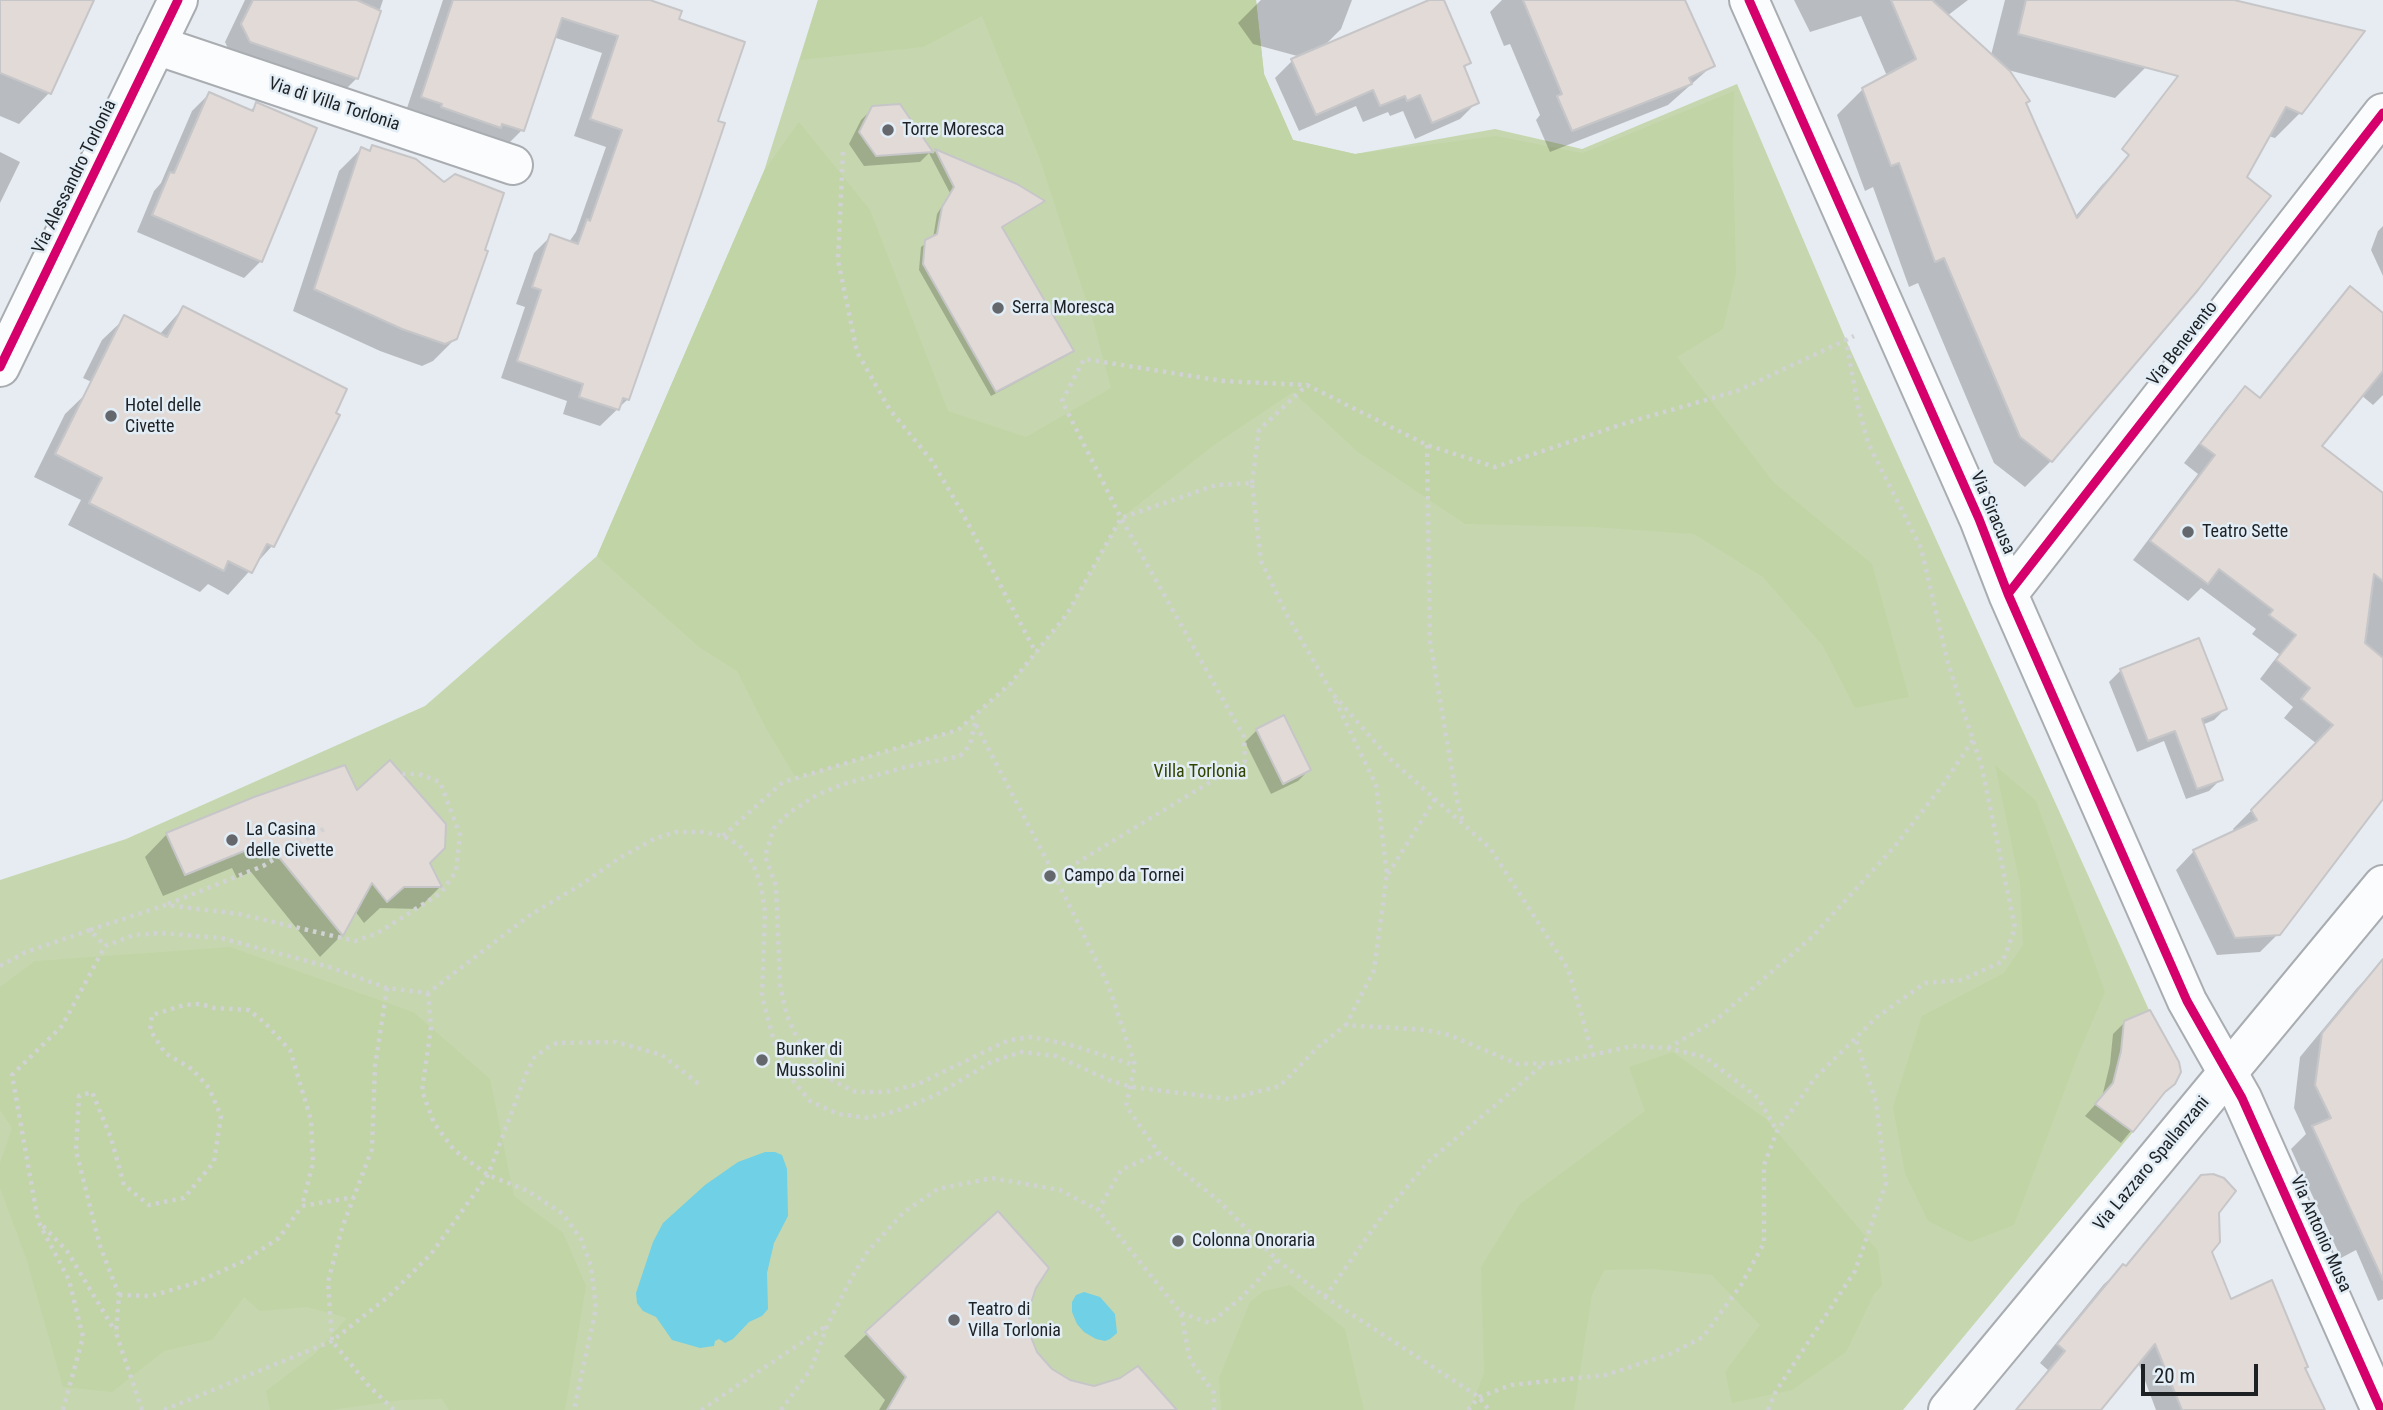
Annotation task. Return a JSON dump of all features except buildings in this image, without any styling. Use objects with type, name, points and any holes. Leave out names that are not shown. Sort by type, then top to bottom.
[{"type":"street","name":"Via Alessandro Torlonia","points":[[0,367],[178,0]]},
{"type":"street","name":"Via Siracusa","points":[[1749,0],[1979,519],[2008,594],[2187,1001],[2229,1073]]},
{"type":"street","name":"Via di Villa Torlonia","points":[[156,46],[513,164]]},
{"type":"street","name":"Via Benevento","points":[[2008,594],[2383,113]]},
{"type":"street","name":"Via Lazzaro Spallanzani","points":[[1948,1410],[2383,885]]},
{"type":"street","name":"Via Antonio Musa","points":[[2229,1073],[2381,1410]]},
{"type":"path","points":[[843,152],[838,260],[857,352],[890,410],[932,461],[1036,653]]},
{"type":"path","points":[[1055,876],[1245,761],[1244,737],[1121,518],[1062,401],[1084,359],[1223,381],[1307,385],[1427,445],[1494,467],[1626,423],[1737,391],[1858,334]]},
{"type":"path","points":[[1468,1410],[1479,1397],[1511,1385],[1606,1375],[1670,1354],[1703,1337],[1741,1285],[1764,1242],[1764,1165],[1777,1131],[1815,1078],[1877,1017],[1925,983],[1962,980],[2003,961],[2015,928],[1982,768],[1948,663],[1921,548],[1868,443],[1846,340]]},
{"type":"path","points":[[63,1410],[83,1337],[69,1280],[38,1221],[12,1075],[62,1026],[105,946],[134,934],[162,933],[221,938],[333,968],[387,988],[428,993],[530,915],[618,859],[654,839],[676,832],[703,832],[723,836],[739,845],[753,863],[761,886],[765,912],[762,996],[775,1045],[791,1078],[810,1101],[838,1114],[868,1118],[896,1111],[936,1095],[990,1062],[1021,1052],[1056,1056],[1132,1087],[1229,1099],[1280,1086],[1318,1047],[1346,1025],[1374,970],[1387,874],[1376,785],[1332,693],[1287,615],[1261,561],[1252,483],[1259,430],[1307,385]]},
{"type":"path","points":[[1427,445],[1430,641],[1457,800],[1464,825]]},
{"type":"path","points":[[723,836],[783,782],[958,730],[973,721],[1011,683],[1067,614],[1121,518],[1216,485],[1252,483]]},
{"type":"path","points":[[1332,693],[1389,758],[1490,848],[1568,969],[1593,1055]]},
{"type":"path","points":[[973,721],[1055,876],[1109,987],[1135,1065],[1126,1106],[1159,1153],[1219,1201],[1278,1260],[1325,1297],[1479,1397],[1489,1410]]},
{"type":"path","points":[[973,721],[971,745],[960,756],[905,767],[844,784],[799,806],[774,828],[765,856],[775,886],[779,985],[787,1016],[800,1044],[833,1081],[856,1092],[887,1093],[918,1084],[1009,1040],[1032,1037],[1071,1045],[1135,1065]]},
{"type":"path","points":[[1667,1048],[1716,1020],[1812,937],[1895,845],[1942,786],[1973,740]]},
{"type":"path","points":[[166,905],[239,914],[355,941],[376,934],[442,893],[456,871],[460,835],[440,782],[419,774],[402,774]]},
{"type":"path","points":[[1387,874],[1435,799]]},
{"type":"path","points":[[0,966],[24,953],[166,905],[263,866],[327,827]]},
{"type":"path","points":[[90,930],[105,946]]},
{"type":"path","points":[[387,988],[375,1066],[372,1149],[342,1228],[328,1282],[332,1341],[368,1385],[394,1410]]},
{"type":"path","points":[[428,993],[431,1027],[422,1091],[434,1123],[454,1150],[488,1175],[528,1191],[563,1214],[581,1239],[591,1266],[596,1308],[574,1410]]},
{"type":"path","points":[[116,1333],[119,1295],[100,1246],[76,1150],[79,1096],[92,1092],[111,1138],[124,1185],[149,1205],[184,1198],[214,1162],[221,1116],[209,1088],[192,1069],[165,1053],[150,1030],[152,1016],[184,1004],[249,1010],[290,1050],[311,1120],[313,1163],[302,1206],[279,1238],[244,1261],[195,1283],[151,1297],[119,1295]]},
{"type":"path","points":[[1346,1025],[1426,1030],[1449,1035],[1518,1064],[1545,1063],[1632,1046],[1667,1048],[1705,1057],[1758,1098],[1777,1131]]},
{"type":"path","points":[[1768,1410],[1776,1391],[1855,1271],[1886,1184],[1876,1102],[1856,1037]]},
{"type":"path","points":[[164,1410],[332,1341],[389,1296],[431,1254],[488,1175],[526,1074],[534,1058],[545,1049],[557,1044],[616,1042],[662,1055],[700,1085]]},
{"type":"path","points":[[1325,1297],[1377,1223],[1427,1163],[1545,1063]]},
{"type":"path","points":[[1098,1210],[1121,1170],[1159,1153]]},
{"type":"path","points":[[781,1410],[811,1369],[827,1326],[868,1251],[904,1212],[938,1189],[992,1178],[1060,1190],[1098,1210],[1181,1313],[1190,1360],[1214,1393],[1214,1410]]},
{"type":"path","points":[[302,1206],[354,1197]]},
{"type":"path","points":[[38,1221],[67,1251],[116,1333],[142,1410]]},
{"type":"path","points":[[1181,1313],[1210,1323],[1241,1298],[1278,1260]]},
{"type":"path","points":[[701,1410],[827,1326]]},
{"type":"green space","name":"Villa Torlonia","points":[[818,0],[1256,0],[1264,74],[1293,140],[1355,154],[1495,129],[1582,149],[1737,84],[1846,340],[2168,1052],[2180,1069],[2133,1132],[1903,1410],[0,1410],[0,880],[126,839],[425,706],[597,556],[764,171]]},
{"type":"green space","points":[[818,0],[1256,0],[1264,74],[1293,140],[1355,154],[1496,136],[1583,153],[1734,91],[1736,274],[1723,329],[1677,357],[1774,483],[1872,564],[1909,697],[1855,708],[1823,646],[1763,577],[1694,534],[1592,527],[1465,524],[1358,452],[1293,392],[1214,445],[1121,518],[1067,614],[1011,683],[958,730],[796,778],[766,728],[737,671],[699,647],[597,556],[764,171],[799,122],[870,210],[948,411],[1026,437],[1111,388],[1094,324],[1039,157],[982,16],[923,47],[800,60]]},
{"type":"green space","points":[[1995,765],[2036,801],[2105,992],[2079,1052],[2014,1225],[1970,1242],[1928,1221],[1905,1173],[1893,1107],[1922,1016],[2004,973],[2023,945],[2020,884]]},
{"type":"green space","points":[[230,947],[413,1012],[490,1079],[514,1196],[563,1233],[586,1286],[565,1410],[449,1410],[442,1399],[402,1400],[331,1410],[270,1410],[266,1391],[316,1353],[347,1318],[307,1307],[260,1311],[244,1297],[212,1340],[164,1351],[112,1392],[63,1387],[26,1258],[0,1188],[0,1163],[12,1128],[0,1110],[0,987],[35,961]]},
{"type":"green space","points":[[1673,1052],[1766,1119],[1878,1251],[1882,1285],[1874,1294],[1846,1352],[1792,1390],[1732,1403],[1725,1372],[1760,1325],[1712,1275],[1652,1269],[1604,1270],[1592,1295],[1574,1410],[1470,1410],[1484,1373],[1481,1267],[1520,1204],[1645,1111],[1629,1067]]},
{"type":"green space","points":[[1290,1285],[1345,1329],[1364,1410],[1221,1410],[1219,1378],[1250,1302],[1264,1291]]},
{"type":"water","points":[[765,1152],[782,1155],[787,1169],[788,1216],[774,1243],[767,1273],[768,1309],[725,1343],[719,1339],[714,1346],[700,1348],[672,1340],[656,1317],[643,1311],[637,1303],[636,1293],[653,1242],[663,1223],[705,1185],[738,1162]]},
{"type":"water","points":[[1084,1292],[1100,1297],[1115,1314],[1117,1333],[1110,1339],[1096,1339],[1077,1324],[1072,1312],[1072,1302],[1076,1295]]},
{"type":"cycle path","points":[[0,367],[178,0]]},
{"type":"cycle path","points":[[1749,0],[1979,519],[2008,594],[2187,1001],[2242,1098],[2381,1410]]},
{"type":"cycle path","points":[[2008,594],[2383,113]]},
{"type":"place","name":"Torre Moresca","points":[[888,130]]},
{"type":"place","name":"Serra Moresca","points":[[998,308]]},
{"type":"place","name":"Hotel delle Civette","points":[[111,416]]},
{"type":"place","name":"Teatro Sette","points":[[2188,532]]},
{"type":"place","name":"La Casina delle Civette","points":[[232,840]]},
{"type":"place","name":"Campo da Tornei","points":[[1050,876]]},
{"type":"place","name":"Bunker di Mussolini","points":[[762,1060]]},
{"type":"place","name":"Colonna Onoraria","points":[[1178,1241]]},
{"type":"place","name":"Teatro di Villa Torlonia","points":[[954,1320]]}]
